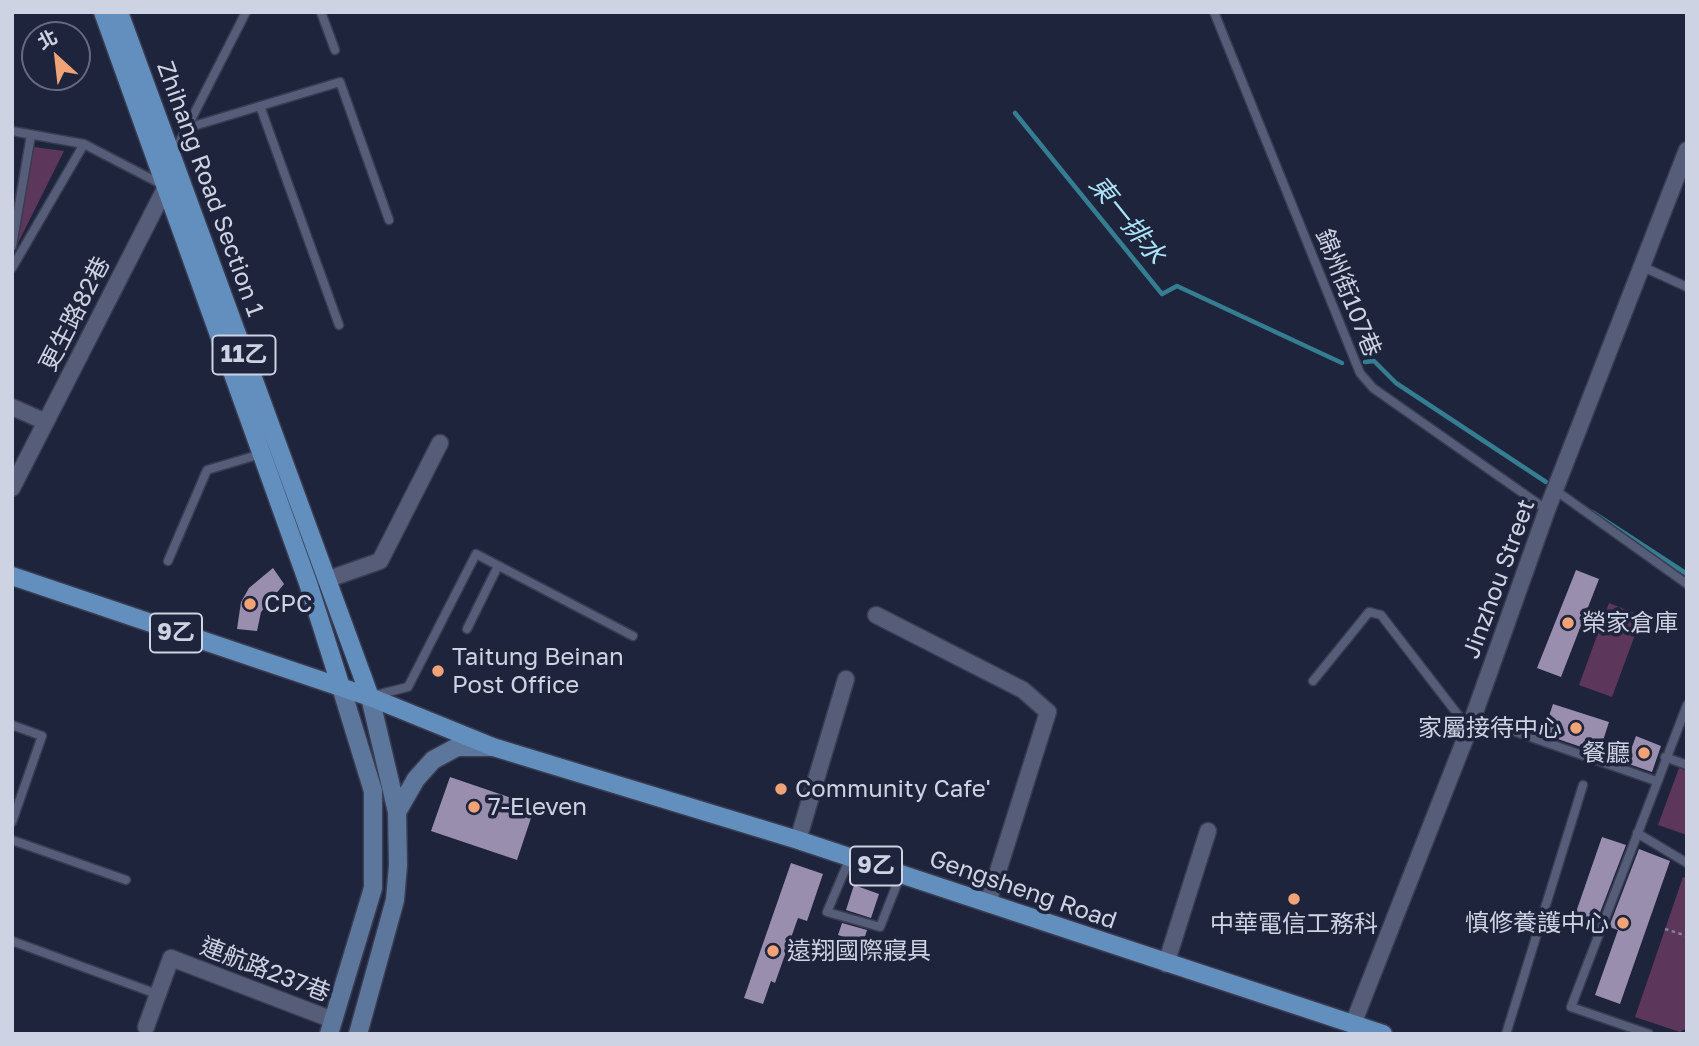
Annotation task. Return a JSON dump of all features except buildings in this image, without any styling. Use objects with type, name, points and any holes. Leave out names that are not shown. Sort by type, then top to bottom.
[{"type":"main road","name":"Zhihang Road Section 1","points":[[103,12],[308,583],[341,687]]},
{"type":"main road","name":"Zhihang Road Section 1","points":[[119,12],[370,697]]},
{"type":"main road","name":"9乙","points":[[12,576],[370,697]]},
{"type":"main road","name":"Gengsheng Road","points":[[370,697],[493,747],[901,874],[1382,1034]]},
{"type":"street","name":"Jinzhou Street","points":[[1353,1024],[1469,729],[1547,510],[1687,149]]},
{"type":"street","name":"更生路82巷","points":[[12,488],[166,187],[172,158]]},
{"type":"street","points":[[12,407],[46,422]]},
{"type":"street","points":[[326,580],[380,561],[440,443]]},
{"type":"street","points":[[876,615],[1023,690],[1048,712],[988,903]]},
{"type":"street","points":[[798,841],[846,679]]},
{"type":"street","points":[[331,1027],[373,888],[373,791],[341,687]]},
{"type":"street","points":[[358,1034],[389,922],[398,865],[397,812],[370,697]]},
{"type":"street","points":[[397,812],[415,779],[433,760],[457,747],[493,747]]},
{"type":"street","points":[[1166,964],[1208,831]]},
{"type":"street","points":[[367,911],[389,922]]},
{"type":"street","name":"連航路237巷","points":[[146,1027],[171,958],[331,1027]]},
{"type":"lane","points":[[172,158],[246,12]]},
{"type":"lane","points":[[321,12],[335,50]]},
{"type":"lane","name":"錦州街107巷","points":[[1214,12],[1360,373],[1373,388],[1547,510]]},
{"type":"lane","points":[[187,128],[340,82],[389,220]]},
{"type":"lane","points":[[260,106],[339,326]]},
{"type":"lane","points":[[12,131],[84,145],[166,187]]},
{"type":"lane","points":[[12,246],[31,135]]},
{"type":"lane","points":[[12,268],[84,145]]},
{"type":"lane","points":[[1641,267],[1687,287]]},
{"type":"lane","points":[[168,561],[207,470],[261,454]]},
{"type":"lane","points":[[1555,490],[1687,584]]},
{"type":"lane","points":[[370,697],[408,687],[476,554],[633,636]]},
{"type":"lane","points":[[467,629],[498,566]]},
{"type":"lane","points":[[1313,681],[1369,612],[1381,615],[1469,729]]},
{"type":"lane","points":[[1649,1034],[1572,1007],[1656,781],[1661,760],[1687,705]]},
{"type":"lane","points":[[12,725],[42,736],[12,822]]},
{"type":"lane","points":[[1502,727],[1656,781]]},
{"type":"lane","points":[[1661,760],[1687,765]]},
{"type":"lane","points":[[1506,1034],[1583,785]]},
{"type":"lane","points":[[1637,833],[1687,863]]},
{"type":"lane","points":[[12,840],[126,880]]},
{"type":"lane","points":[[850,858],[827,912],[880,927],[901,874]]},
{"type":"lane","points":[[12,941],[158,995]]},
{"type":"path","points":[[1665,929],[1687,936]]},
{"type":"shaded area","points":[[34,147],[64,151],[16,247]]},
{"type":"shaded area","points":[[1609,603],[1642,616],[1612,697],[1579,685]]},
{"type":"shaded area","points":[[1679,768],[1687,771],[1687,835],[1658,825]]},
{"type":"shaded area","points":[[1683,877],[1687,878],[1687,1028],[1680,1032],[1635,1017]]},
{"type":"waterway","name":"東一排水","points":[[1015,113],[1162,294],[1177,286],[1342,363]]},
{"type":"waterway","name":"東一排水","points":[[1365,362],[1374,361],[1396,383],[1546,482]]},
{"type":"waterway","name":"東一排水","points":[[1592,512],[1687,574]]},
{"type":"place","name":"CPC","points":[[250,604]]},
{"type":"place","name":"榮家倉庫","points":[[1568,623]]},
{"type":"place","name":"Taitung Beinan Post Office","points":[[438,671]]},
{"type":"place","name":"家屬接待中心","points":[[1576,728]]},
{"type":"place","name":"餐廳","points":[[1644,753]]},
{"type":"place","name":"Community Cafe'","points":[[781,789]]},
{"type":"place","name":"7-Eleven","points":[[474,807]]},
{"type":"place","name":"中華電信工務科","points":[[1294,899]]},
{"type":"place","name":"慎修養護中心","points":[[1623,923]]},
{"type":"place","name":"遠翔國際寢具","points":[[773,951]]}]
